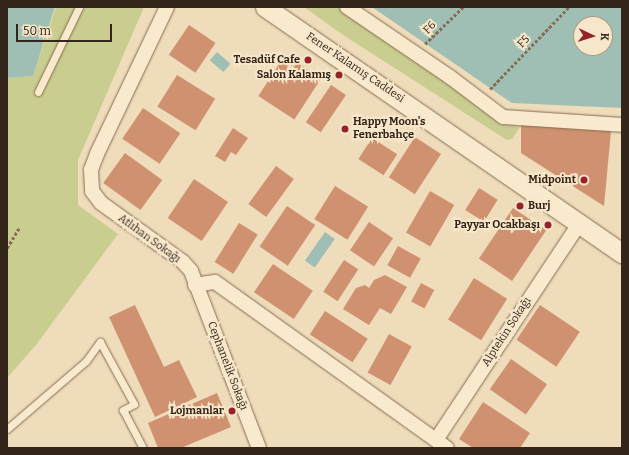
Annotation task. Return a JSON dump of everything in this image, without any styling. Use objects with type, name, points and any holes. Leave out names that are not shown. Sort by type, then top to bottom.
[{"type":"street","name":"Atlıhan Sokağı","points":[[167,7],[97,154],[91,170],[91,182],[92,191],[101,203],[182,262],[191,272],[195,285]]},
{"type":"street","name":"Fener Kalamış Caddesi","points":[[265,7],[622,253]]},
{"type":"street","points":[[347,7],[450,78],[502,117],[622,125]]},
{"type":"street","name":"Alptekin Sokağı","points":[[441,444],[579,224]]},
{"type":"street","points":[[195,285],[215,282],[441,444]]},
{"type":"street","name":"Cephanelik Sokağı","points":[[195,285],[259,448]]},
{"type":"lane","points":[[38,92],[79,7]]},
{"type":"lane","points":[[7,429],[86,361],[100,342],[134,404],[124,410],[143,448]]},
{"type":"path","name":"F6","points":[[429,50],[424,45],[463,7]]},
{"type":"path","name":"F5","points":[[493,94],[489,89],[569,7]]},
{"type":"path","points":[[7,248],[19,228]]},
{"type":"green space","points":[[56,7],[144,7],[78,160],[78,205],[118,234],[36,345],[7,378],[7,78],[33,76]]},
{"type":"green space","points":[[304,7],[340,7],[432,69],[503,122],[520,127],[512,139],[507,140],[343,35]]},
{"type":"water","points":[[7,7],[55,7],[33,76],[7,78]]},
{"type":"water","points":[[372,7],[622,7],[622,108],[512,103]]},
{"type":"water","points":[[217,52],[231,64],[223,72],[210,60]]},
{"type":"water","points":[[325,232],[335,239],[315,268],[305,261]]},
{"type":"building","points":[[189,25],[216,43],[195,73],[169,55]]},
{"type":"building","points":[[285,55],[321,78],[294,120],[258,96]]},
{"type":"building","points":[[177,75],[215,99],[196,130],[157,106]]},
{"type":"building","points":[[331,85],[346,95],[321,132],[306,122]]},
{"type":"building","points":[[143,108],[180,133],[160,164],[122,139]]},
{"type":"building","name":"Midpoint","points":[[521,125],[611,131],[604,206],[521,153]]},
{"type":"building","points":[[233,128],[248,138],[236,155],[231,152],[225,162],[215,156]]},
{"type":"building","points":[[415,137],[441,154],[415,194],[389,177]]},
{"type":"building","points":[[372,138],[397,154],[384,175],[358,159]]},
{"type":"building","points":[[125,153],[162,180],[140,210],[103,183]]},
{"type":"building","points":[[276,166],[294,179],[266,217],[248,204]]},
{"type":"building","points":[[194,179],[228,202],[202,241],[168,218]]},
{"type":"building","points":[[335,186],[368,207],[347,240],[314,219]]},
{"type":"building","points":[[479,188],[498,200],[484,222],[465,210]]},
{"type":"building","points":[[430,191],[454,205],[430,247],[406,233]]},
{"type":"building","points":[[287,206],[315,225],[288,266],[260,247]]},
{"type":"building","points":[[513,208],[546,230],[512,281],[479,259]]},
{"type":"building","points":[[369,222],[393,238],[374,266],[350,250]]},
{"type":"building","points":[[239,223],[258,235],[233,274],[215,262]]},
{"type":"building","points":[[398,246],[421,259],[410,278],[387,265]]},
{"type":"building","points":[[344,260],[358,269],[338,301],[323,292]]},
{"type":"building","points":[[273,264],[313,291],[294,319],[254,292]]},
{"type":"building","points":[[385,275],[407,287],[391,314],[380,308],[369,325],[343,309],[356,288],[365,285],[369,288],[374,280]]},
{"type":"building","points":[[474,278],[507,299],[481,340],[448,320]]},
{"type":"building","points":[[421,283],[434,290],[424,309],[411,302]]},
{"type":"building","points":[[135,305],[164,367],[179,360],[197,397],[155,417],[109,317]]},
{"type":"building","points":[[540,305],[580,332],[556,367],[517,340]]},
{"type":"building","points":[[325,311],[368,339],[353,362],[310,334]]},
{"type":"building","points":[[389,334],[412,347],[390,385],[368,372]]},
{"type":"building","points":[[511,359],[547,384],[526,415],[490,389]]},
{"type":"building","points":[[217,393],[231,427],[181,448],[158,448],[148,423]]},
{"type":"building","points":[[483,402],[530,433],[520,448],[473,448],[459,439]]},
{"type":"place","name":"Tesadüf Cafe","points":[[308,60]]},
{"type":"place","name":"Salon Kalamış","points":[[339,75]]},
{"type":"place","name":"Happy Moon's Fenerbahçe","points":[[345,129]]},
{"type":"place","name":"Midpoint","points":[[584,180]]},
{"type":"place","name":"Burj","points":[[520,206]]},
{"type":"place","name":"Payyar Ocakbaşı","points":[[548,225]]},
{"type":"place","name":"Lojmanlar","points":[[232,411]]}]
